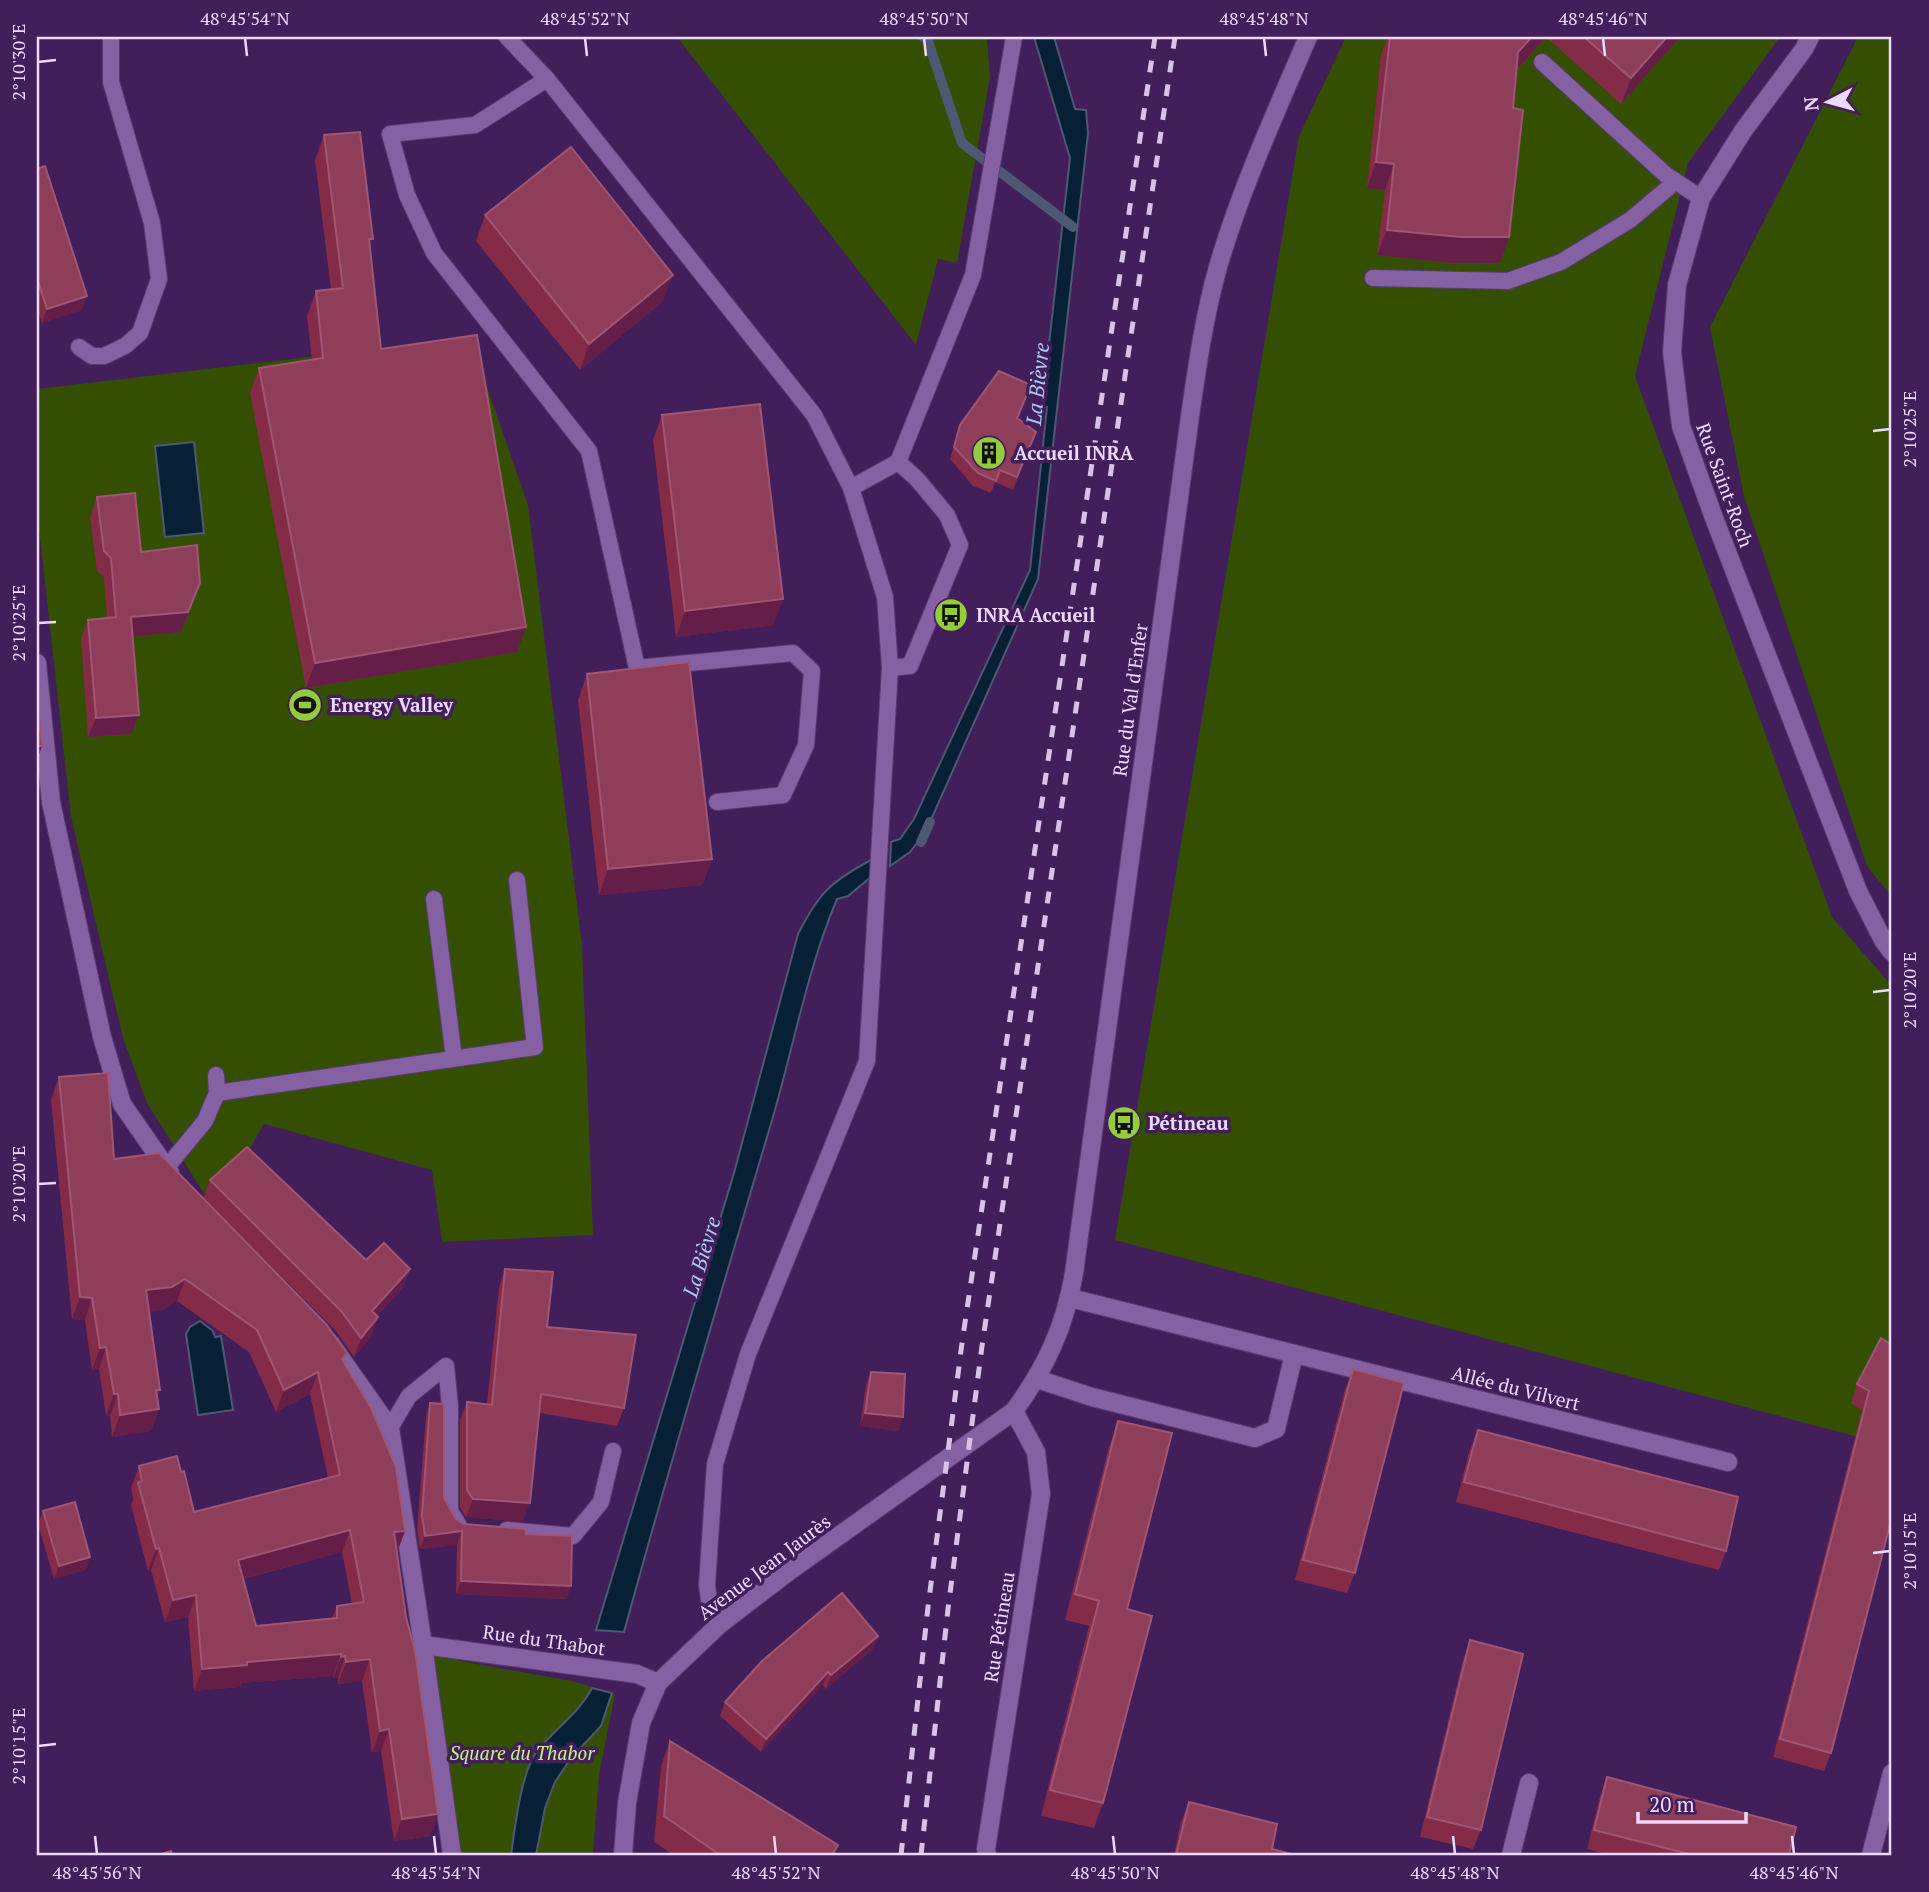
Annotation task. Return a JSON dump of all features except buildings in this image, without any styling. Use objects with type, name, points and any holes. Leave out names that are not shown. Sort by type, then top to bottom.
[{"type":"street","name":"Rue du Val d'Enfer","points":[[1037,1379],[1057,1340],[1070,1298],[1191,409],[1206,318],[1218,267],[1244,189],[1308,37]]},
{"type":"street","name":"Rue Saint-Roch","points":[[1810,37],[1743,131],[1701,198],[1677,285],[1672,352],[1681,426],[1714,519],[1858,891],[1892,952]]},
{"type":"street","points":[[37,663],[51,802],[102,1037],[122,1104],[167,1167],[181,1192]]},
{"type":"street","name":"Allée du Vilvert","points":[[1070,1298],[1728,1462]]},
{"type":"street","points":[[317,1328],[327,1338],[390,1428],[452,1855]]},
{"type":"street","points":[[1037,1379],[1083,1395],[1255,1438],[1276,1429],[1294,1354]]},
{"type":"street","name":"Avenue Jean Jaurès","points":[[623,1855],[627,1803],[640,1723],[658,1683],[720,1624],[1014,1410],[1037,1379]]},
{"type":"street","name":"Rue Pétineau","points":[[987,1855],[1041,1494],[1036,1452],[1014,1410]]},
{"type":"street","name":"Rue du Thabot","points":[[423,1645],[637,1674],[658,1683]]},
{"type":"street","points":[[1871,1855],[1892,1773]]},
{"type":"street","points":[[1511,1855],[1529,1783]]},
{"type":"lane","points":[[79,347],[92,356],[104,356],[125,346],[140,333],[159,279],[152,223],[111,82],[111,37]]},
{"type":"lane","points":[[507,37],[547,79],[814,415],[850,488],[885,597],[890,668],[867,1061],[748,1354],[715,1464],[707,1585],[710,1607],[720,1624]]},
{"type":"lane","points":[[850,488],[898,462],[973,275],[1014,37]]},
{"type":"lane","points":[[1542,62],[1674,180],[1701,198]]},
{"type":"lane","points":[[547,79],[475,125],[390,134],[407,195],[434,253],[589,451],[637,668],[793,653],[812,671],[806,745],[783,795],[717,802]]},
{"type":"lane","points":[[1373,278],[1508,281],[1573,255],[1630,220],[1674,180]]},
{"type":"lane","points":[[890,668],[910,666],[960,545],[947,515],[917,479],[898,462]]},
{"type":"lane","points":[[217,1093],[535,1047],[517,880]]},
{"type":"lane","points":[[434,899],[454,1059]]},
{"type":"lane","points":[[167,1167],[205,1121],[217,1093],[216,1076]]},
{"type":"lane","points":[[390,1428],[409,1396],[446,1366],[450,1406],[450,1511],[460,1527],[573,1536],[601,1502],[613,1451]]},
{"type":"green space","points":[[677,37],[987,37],[990,77],[957,263],[938,259],[916,345]]},
{"type":"green space","points":[[1346,37],[1780,37],[1688,163],[1635,376],[1832,917],[1892,986],[1892,1446],[1115,1240],[1299,136]]},
{"type":"green space","points":[[1858,37],[1892,37],[1892,897],[1867,866],[1744,496],[1710,327]]},
{"type":"green space","name":"Energy Valley","points":[[470,338],[528,505],[582,945],[593,1235],[442,1242],[432,1170],[264,1124],[240,1166],[205,1195],[147,1103],[123,1038],[71,817],[37,510],[37,389]]},
{"type":"green space","name":"Square du Thabor","points":[[423,1645],[460,1661],[572,1681],[615,1694],[599,1775],[593,1855],[461,1855]]},
{"type":"water","points":[[1034,37],[1054,37],[1075,109],[1086,110],[1088,133],[1038,579],[926,831],[910,852],[890,866],[891,842],[900,839],[914,819],[1030,570],[1047,407],[1042,406],[1070,158]]},
{"type":"water","points":[[194,442],[204,533],[165,537],[155,446]]},
{"type":"water","points":[[871,860],[871,877],[848,896],[837,899],[817,955],[624,1632],[596,1630],[734,1173],[798,934],[812,908],[827,890],[845,875]]},
{"type":"water","points":[[200,1321],[213,1331],[215,1337],[221,1336],[233,1410],[198,1415],[186,1334],[190,1327]]},
{"type":"water","points":[[592,1688],[612,1693],[601,1726],[571,1758],[555,1782],[545,1808],[536,1855],[511,1855],[520,1800],[532,1759],[581,1705]]},
{"type":"waterway","points":[[923,37],[927,38],[962,143],[1073,227]]},
{"type":"waterway","name":"La Bièvre","points":[[921,842],[930,822]]},
{"type":"railway","points":[[901,1855],[928,1607],[962,1343],[1155,37]]},
{"type":"railway","points":[[921,1855],[948,1609],[982,1346],[1175,37]]},
{"type":"place","name":"Accueil INRA","points":[[989,453]]},
{"type":"place","name":"INRA Accueil","points":[[951,615]]},
{"type":"place","name":"Energy Valley","points":[[305,705]]},
{"type":"place","name":"Pétineau","points":[[1124,1123]]}]
